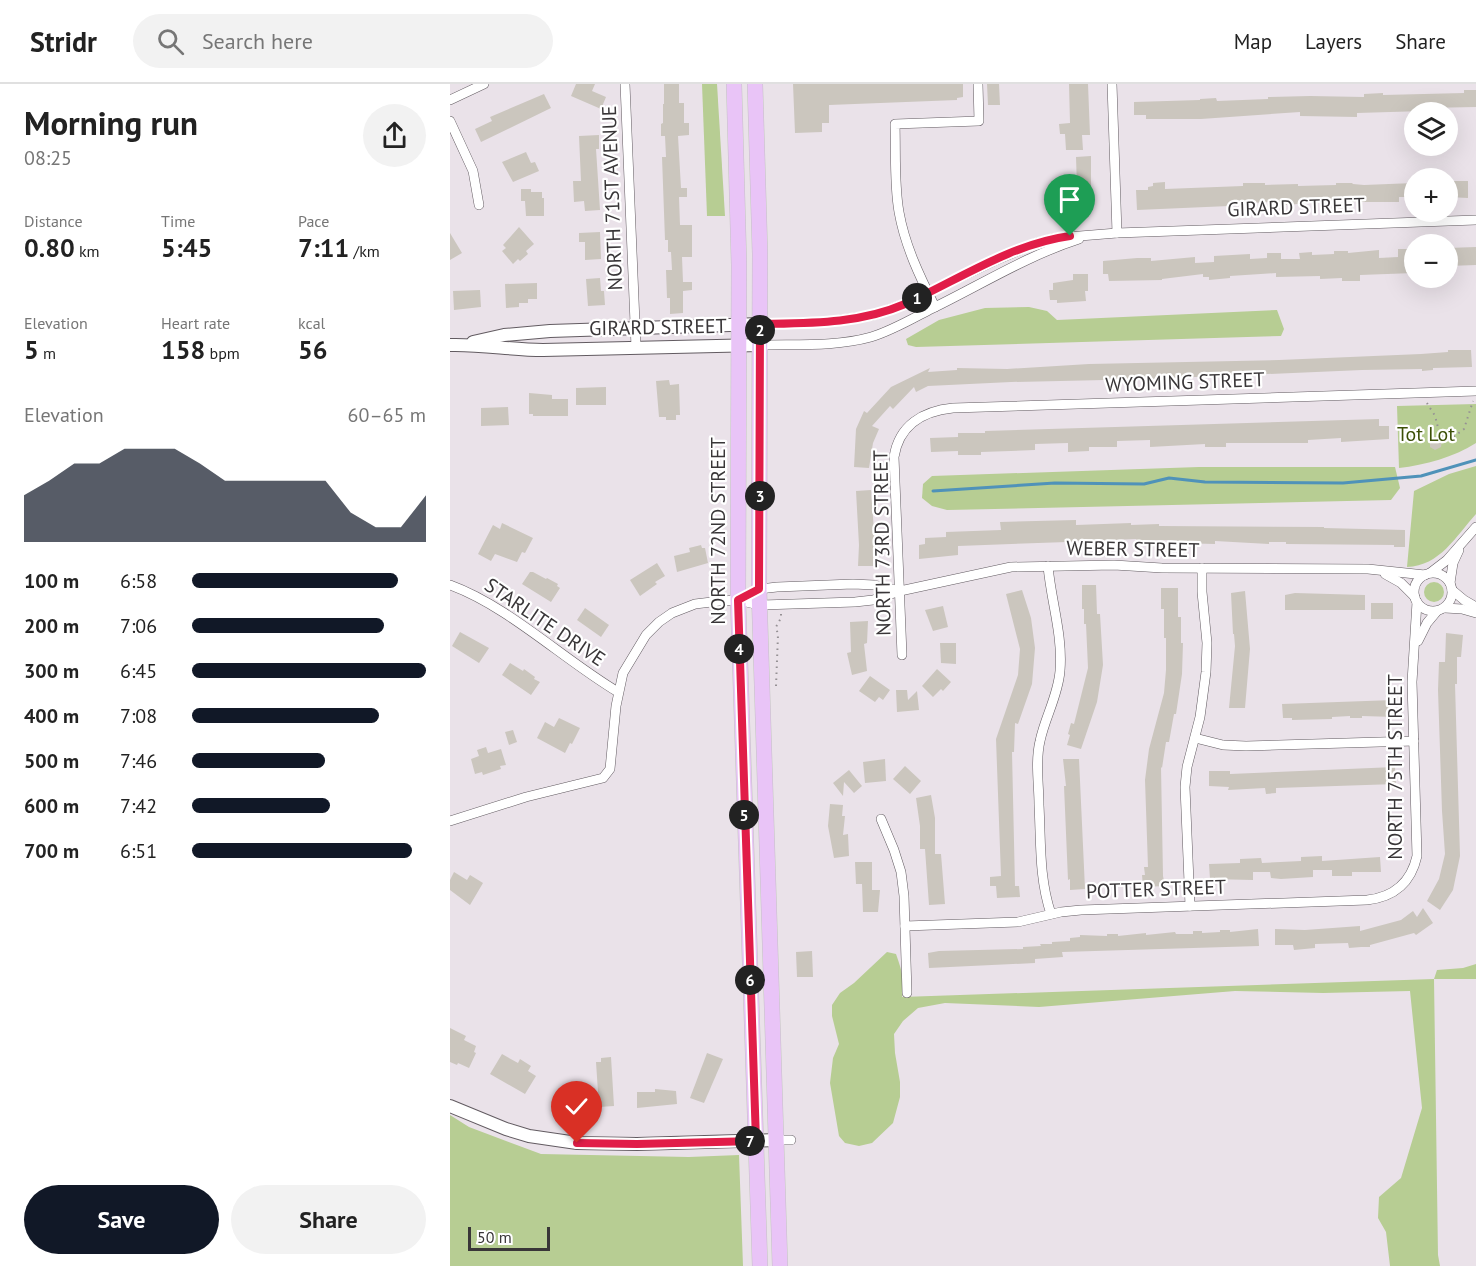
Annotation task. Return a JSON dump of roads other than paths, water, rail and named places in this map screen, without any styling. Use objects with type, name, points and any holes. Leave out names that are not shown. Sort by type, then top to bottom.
[{"type":"main road","name":"NORTH 72ND STREET","points":[[734,84],[739,324],[738,600],[760,1266]]},
{"type":"main road","name":"NORTH 72ND STREET","points":[[755,84],[760,324],[759,605],[783,1140],[780,1266]]},
{"type":"street","points":[[450,100],[484,84]]},
{"type":"street","name":"NORTH 71ST AVENUE","points":[[625,84],[636,347]]},
{"type":"street","points":[[936,307],[910,251],[899,210],[895,124],[979,122],[978,84]]},
{"type":"street","points":[[1112,84],[1117,233]]},
{"type":"street","points":[[450,121],[473,171],[479,205]]},
{"type":"street","name":"GIRARD STREET","points":[[450,345],[528,333],[826,322],[866,316],[904,304],[1036,243],[1070,236],[1476,220]]},
{"type":"street","name":"GIRARD STREET","points":[[466,344],[512,350],[818,344],[854,340],[890,330],[1057,246],[1080,239],[1117,233]]},
{"type":"street","name":"WYOMING STREET","points":[[903,431],[922,416],[940,409],[953,408],[1476,391]]},
{"type":"street","name":"NORTH 73RD STREET","points":[[902,655],[894,457],[903,431]]},
{"type":"street","points":[[1476,527],[1447,560],[1415,586],[1416,600],[1425,610],[1462,609],[1476,613]]},
{"type":"street","points":[[1441,609],[1452,599],[1453,563],[1462,542]]},
{"type":"street","name":"WEBER STREET","points":[[738,600],[759,605],[855,602],[873,600],[900,591],[1005,568],[1048,566],[1106,564],[1162,568],[1368,569],[1428,574]]},
{"type":"street","points":[[1048,566],[1058,625],[1060,661],[1055,697],[1040,742],[1038,765],[1042,874],[1051,914]]},
{"type":"street","points":[[1190,906],[1185,787],[1187,766],[1205,687],[1207,657],[1202,568]]},
{"type":"street","name":"WEBER STREET","points":[[1368,569],[1394,577],[1416,600]]},
{"type":"street","points":[[1428,574],[1439,573],[1464,600],[1476,607]]},
{"type":"street","name":"WEBER STREET","points":[[738,600],[759,589],[853,584],[874,585],[900,591]]},
{"type":"street","name":"STARLITE DRIVE","points":[[450,585],[475,596],[504,614],[618,692]]},
{"type":"street","points":[[450,820],[526,797],[603,778],[610,769],[618,692],[623,673],[646,634],[672,613],[695,604],[738,600]]},
{"type":"street","name":"NORTH 75TH STREET","points":[[1405,883],[1413,870],[1417,856],[1412,682],[1416,600]]},
{"type":"street","name":"NORTH 75TH STREET","points":[[1415,649],[1427,622],[1441,609]]},
{"type":"street","points":[[1195,738],[1223,745],[1246,746],[1414,741]]},
{"type":"street","points":[[881,819],[899,863],[904,896],[907,993]]},
{"type":"street","name":"POTTER STREET","points":[[905,926],[1018,922],[1081,910],[1367,900],[1389,896],[1405,883]]},
{"type":"street","points":[[450,1106],[506,1129],[553,1140],[602,1144],[783,1140]]},
{"type":"waterway","points":[[933,491],[1055,483],[1144,484],[1169,478],[1205,482],[1343,483],[1421,476],[1476,460]]},
{"type":"park label","name":"Tot Lot","points":[[1426,434]]}]
